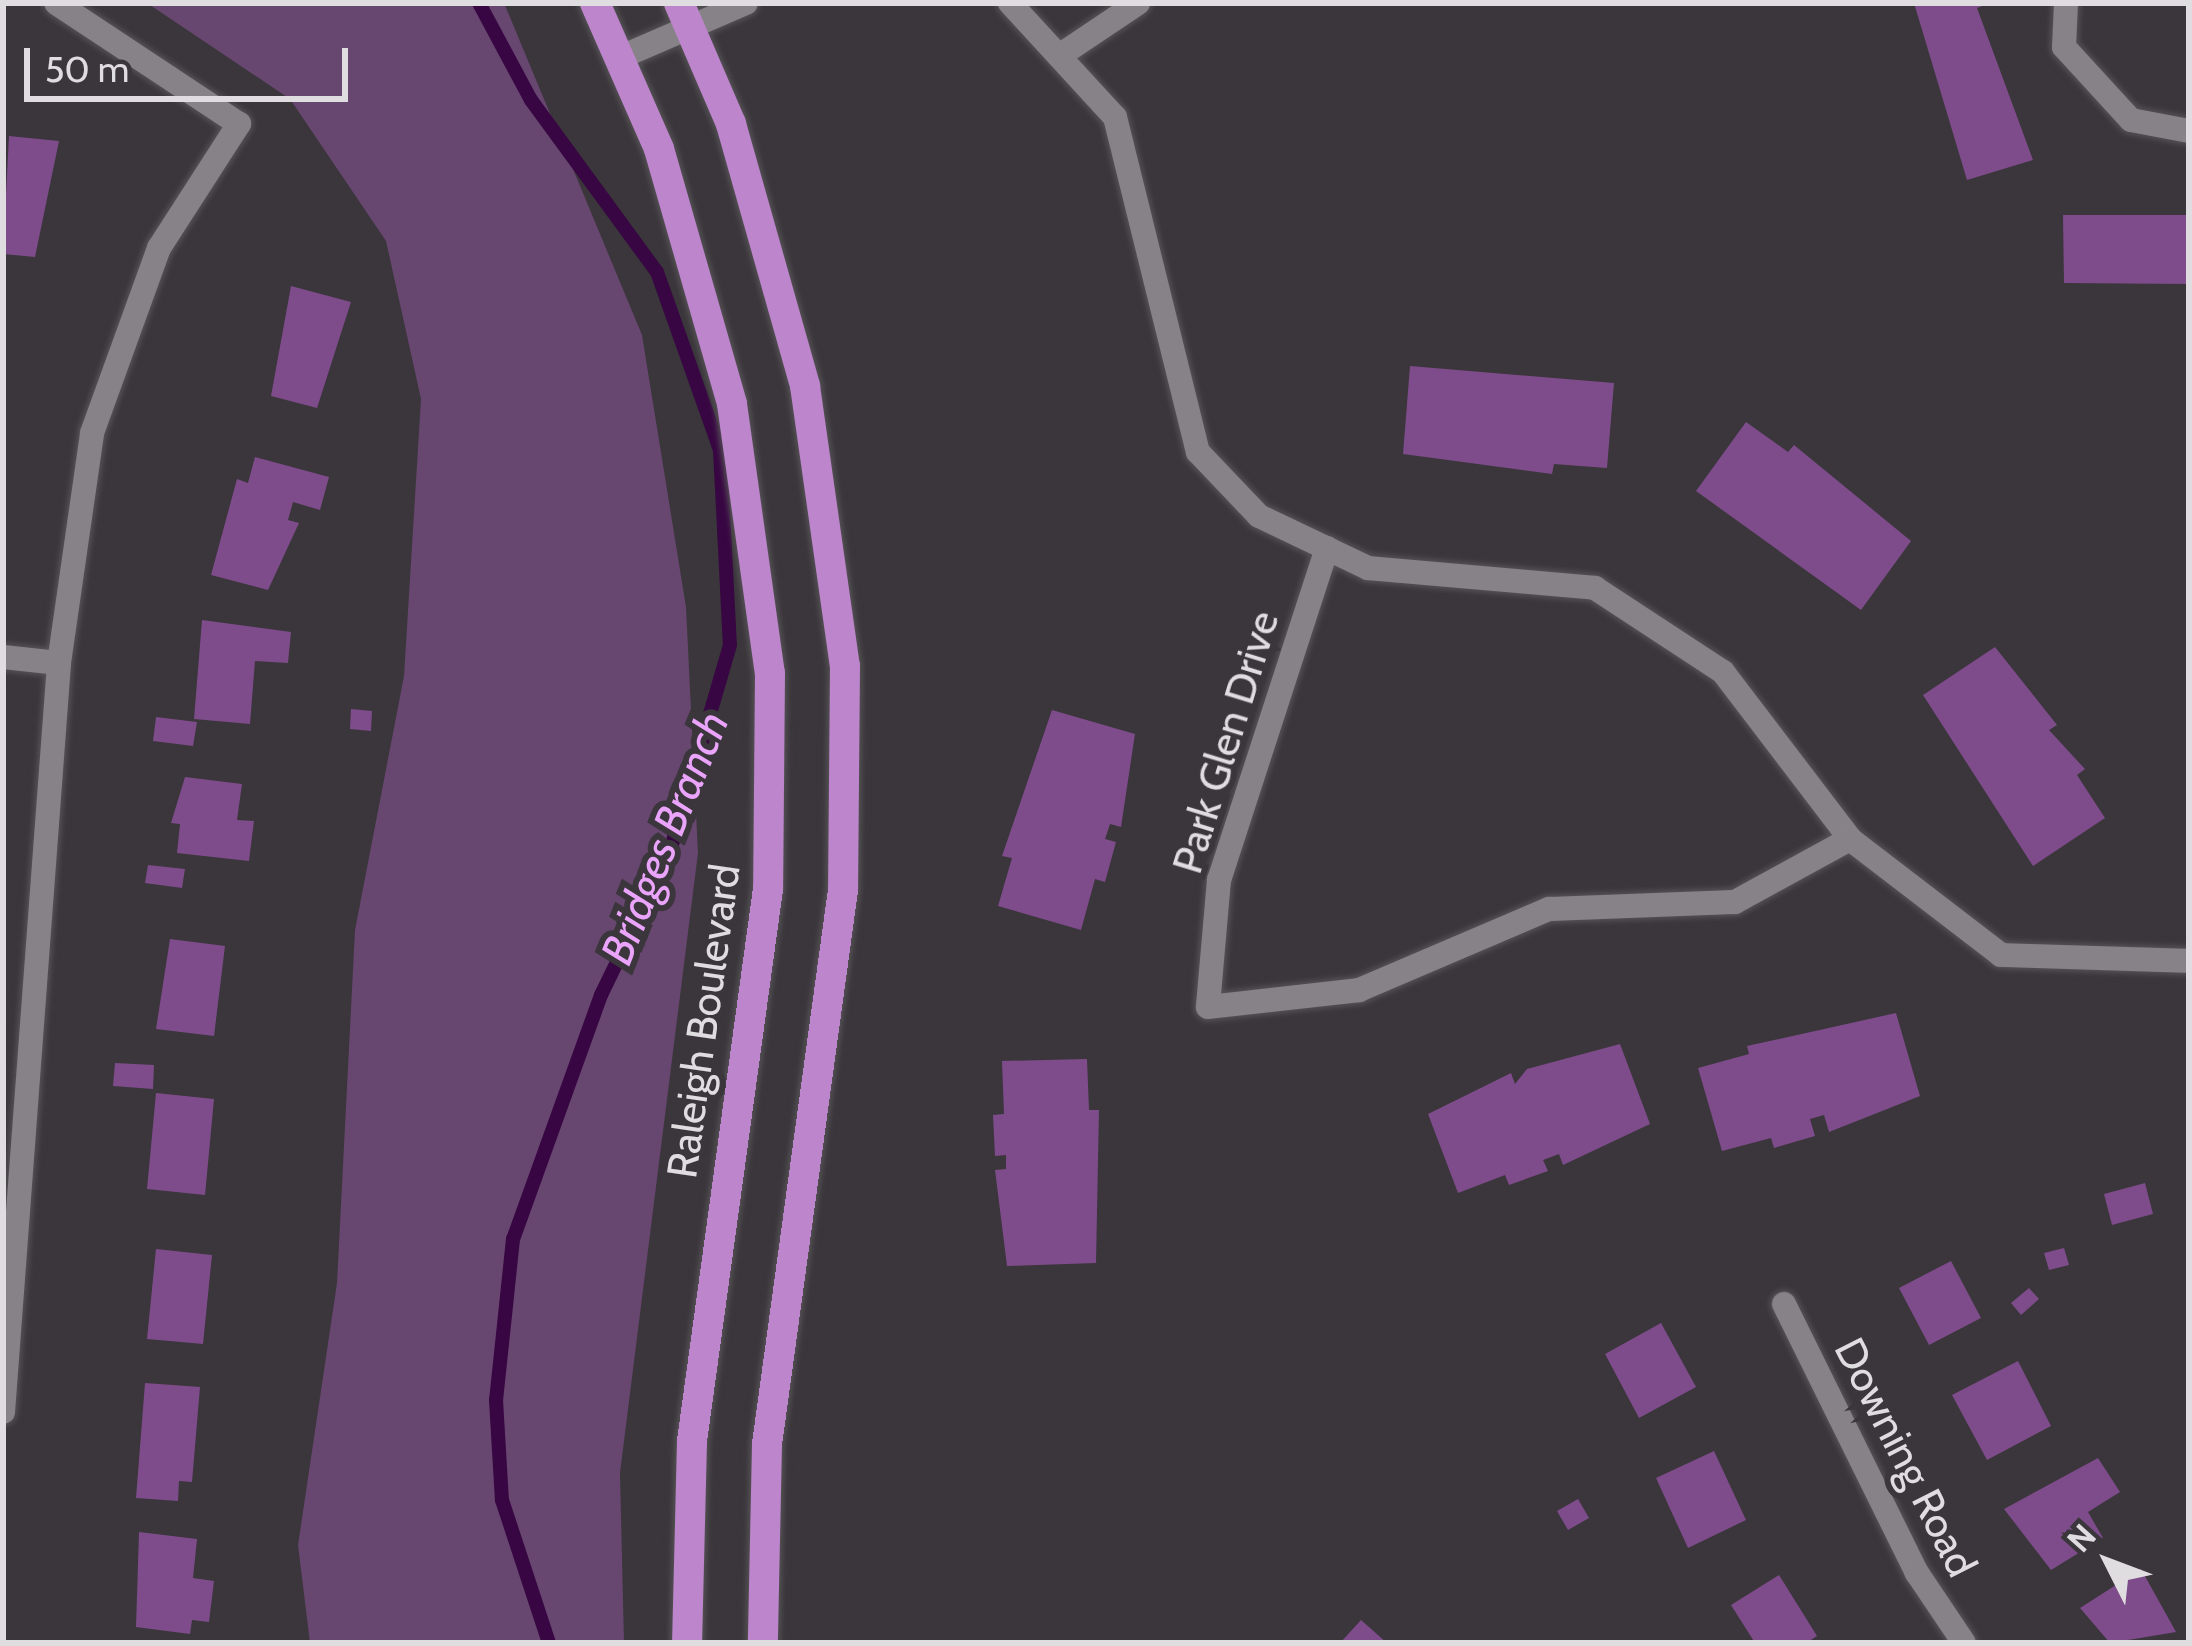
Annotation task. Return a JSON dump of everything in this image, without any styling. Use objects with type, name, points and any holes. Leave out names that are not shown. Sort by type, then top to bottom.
[{"type":"main road","name":"Raleigh Boulevard","points":[[596,3],[659,149],[732,404],[770,674],[768,890],[692,1441],[687,1643]]},
{"type":"main road","points":[[684,15],[731,124],[805,386],[845,666],[843,890],[766,1444],[763,1643]]},
{"type":"street","points":[[3,1412],[58,663],[92,433],[159,248],[239,124],[56,3]]},
{"type":"street","points":[[621,57],[684,15],[746,3]]},
{"type":"street","points":[[1010,3],[1065,52],[1115,116],[1198,452],[1259,516],[1369,568],[1595,588],[1723,672],[1850,839],[2001,956],[2189,961]]},
{"type":"street","points":[[1065,52],[1138,3]]},
{"type":"street","points":[[2066,3],[2064,47],[2131,121],[2189,131]]},
{"type":"street","name":"Park Glen Drive","points":[[1327,548],[1219,880],[1208,1007],[1359,990],[1549,908],[1736,902],[1850,839]]},
{"type":"street","points":[[3,657],[58,663]]},
{"type":"street","name":"Downing Road","points":[[1784,1304],[1964,1643]]},
{"type":"shaded area","points":[[147,3],[504,3],[642,335],[686,607],[698,853],[620,1473],[624,1643],[310,1643],[298,1545],[337,1283],[355,930],[404,676],[421,399],[386,241],[290,99]]},
{"type":"building","points":[[1914,3],[1990,3],[1977,8],[2033,160],[1967,180]]},
{"type":"building","points":[[9,136],[59,141],[35,257],[3,254]]},
{"type":"building","points":[[2063,215],[2189,215],[2189,284],[2064,283]]},
{"type":"building","points":[[291,286],[351,302],[317,408],[271,396]]},
{"type":"building","points":[[1410,366],[1614,383],[1607,468],[1554,464],[1552,474],[1403,454]]},
{"type":"building","points":[[1746,422],[1788,452],[1794,445],[1911,541],[1861,610],[1696,491]]},
{"type":"building","points":[[255,457],[329,477],[320,510],[293,502],[288,520],[299,523],[268,590],[211,575],[237,479],[248,483]]},
{"type":"building","points":[[202,620],[291,632],[288,663],[255,661],[250,724],[194,719]]},
{"type":"building","points":[[1995,647],[2057,725],[2049,730],[2085,769],[2077,775],[2105,818],[2033,866],[1923,695]]},
{"type":"building","points":[[351,709],[372,711],[371,731],[350,729]]},
{"type":"building","points":[[1052,710],[1135,734],[1121,827],[1110,824],[1105,839],[1116,842],[1105,882],[1095,879],[1081,930],[998,906],[1012,858],[1002,856]]},
{"type":"building","points":[[156,717],[197,722],[193,746],[153,741]]},
{"type":"building","points":[[185,777],[242,784],[237,820],[254,821],[249,861],[177,853],[180,824],[171,823]]},
{"type":"building","points":[[148,865],[185,869],[182,888],[145,883]]},
{"type":"building","points":[[170,939],[225,946],[214,1036],[156,1029]]},
{"type":"building","points":[[1896,1013],[1920,1096],[1829,1132],[1824,1115],[1810,1119],[1815,1136],[1774,1148],[1771,1138],[1722,1151],[1698,1068],[1749,1054],[1747,1046]]},
{"type":"building","points":[[1620,1044],[1650,1124],[1563,1165],[1559,1154],[1543,1160],[1548,1171],[1509,1185],[1505,1175],[1458,1193],[1428,1114],[1511,1073],[1515,1084],[1527,1069]]},
{"type":"building","points":[[1087,1059],[1089,1110],[1099,1110],[1096,1263],[1007,1266],[995,1170],[1006,1169],[1006,1155],[995,1156],[993,1115],[1004,1114],[1002,1061]]},
{"type":"building","points":[[115,1063],[154,1065],[153,1089],[113,1086]]},
{"type":"building","points":[[156,1093],[214,1099],[205,1195],[147,1189]]},
{"type":"building","points":[[2145,1183],[2153,1214],[2112,1225],[2104,1194]]},
{"type":"building","points":[[2064,1248],[2069,1265],[2049,1270],[2044,1253]]},
{"type":"building","points":[[156,1249],[212,1255],[203,1344],[147,1339]]},
{"type":"building","points":[[1951,1261],[1981,1318],[1929,1345],[1899,1288]]},
{"type":"building","points":[[2029,1288],[2039,1299],[2021,1315],[2011,1303]]},
{"type":"building","points":[[1661,1323],[1696,1387],[1639,1418],[1605,1354]]},
{"type":"building","points":[[2018,1361],[2051,1426],[1987,1460],[1952,1395]]},
{"type":"building","points":[[145,1383],[200,1387],[192,1482],[179,1481],[178,1501],[136,1498]]},
{"type":"building","points":[[1714,1451],[1746,1520],[1688,1548],[1656,1478]]},
{"type":"building","points":[[2098,1458],[2120,1492],[2088,1512],[2103,1538],[2051,1570],[2004,1509]]},
{"type":"building","points":[[1578,1499],[1589,1518],[1568,1530],[1557,1511]]},
{"type":"building","points":[[139,1532],[197,1539],[193,1578],[214,1581],[209,1622],[192,1620],[190,1634],[136,1627]]},
{"type":"building","points":[[2141,1569],[2176,1632],[2110,1643],[2080,1608]]},
{"type":"building","points":[[1779,1575],[1817,1636],[1806,1643],[1755,1643],[1731,1605]]},
{"type":"building","points":[[1361,1620],[1387,1643],[1340,1643]]},
{"type":"waterway","name":"Bridges Branch","points":[[479,3],[531,100],[657,272],[720,450],[730,645],[669,855],[601,995],[513,1239],[496,1400],[502,1500],[549,1643]]}]
